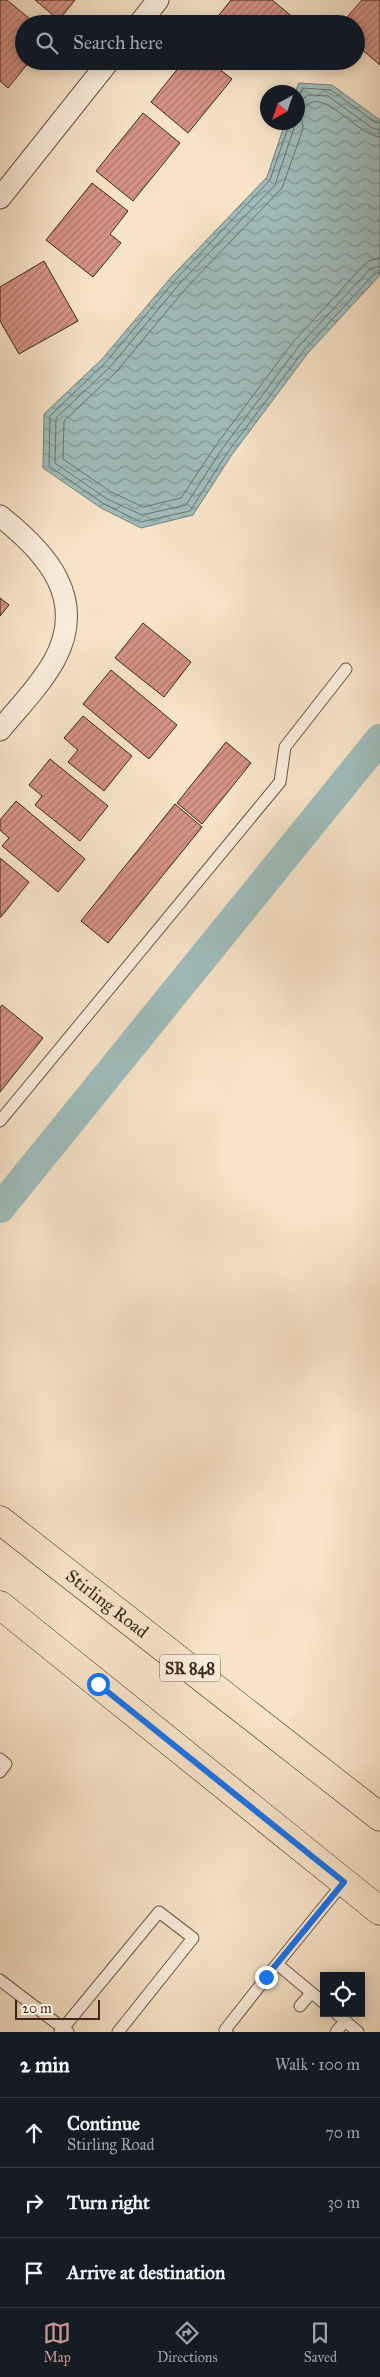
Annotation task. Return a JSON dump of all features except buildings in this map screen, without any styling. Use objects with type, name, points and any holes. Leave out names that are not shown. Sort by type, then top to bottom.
[{"type":"main road","name":"Stirling Road","points":[[0,1520],[380,1817]]},
{"type":"main road","points":[[0,1605],[380,1911]]},
{"type":"street","points":[[146,15],[158,0]]},
{"type":"street","points":[[0,198],[102,70]]},
{"type":"street","points":[[0,516],[20,532],[50,563],[65,601],[66,621],[65,631],[54,661],[0,730]]},
{"type":"lane","points":[[0,1121],[280,782],[285,747],[346,669]]},
{"type":"lane","points":[[0,1759],[6,1764],[0,1772]]},
{"type":"lane","points":[[227,2032],[224,2030],[344,1882]]},
{"type":"lane","points":[[0,1980],[64,2031],[159,1912],[193,1938],[118,2032]]},
{"type":"lane","points":[[277,1964],[320,2000]]},
{"type":"lane","points":[[300,2006],[311,1993]]},
{"type":"lane","points":[[336,2032],[340,2017],[358,2032]]},
{"type":"water","points":[[299,83],[332,85],[380,120],[380,275],[308,353],[231,456],[193,515],[141,528],[101,508],[43,468],[44,414],[102,359],[173,275],[267,177],[283,130],[305,130],[305,85],[298,85]]},
{"type":"waterway","points":[[0,1208],[380,739]]},
{"type":"route","points":[[98,1684],[344,1882],[266,1977]]}]
